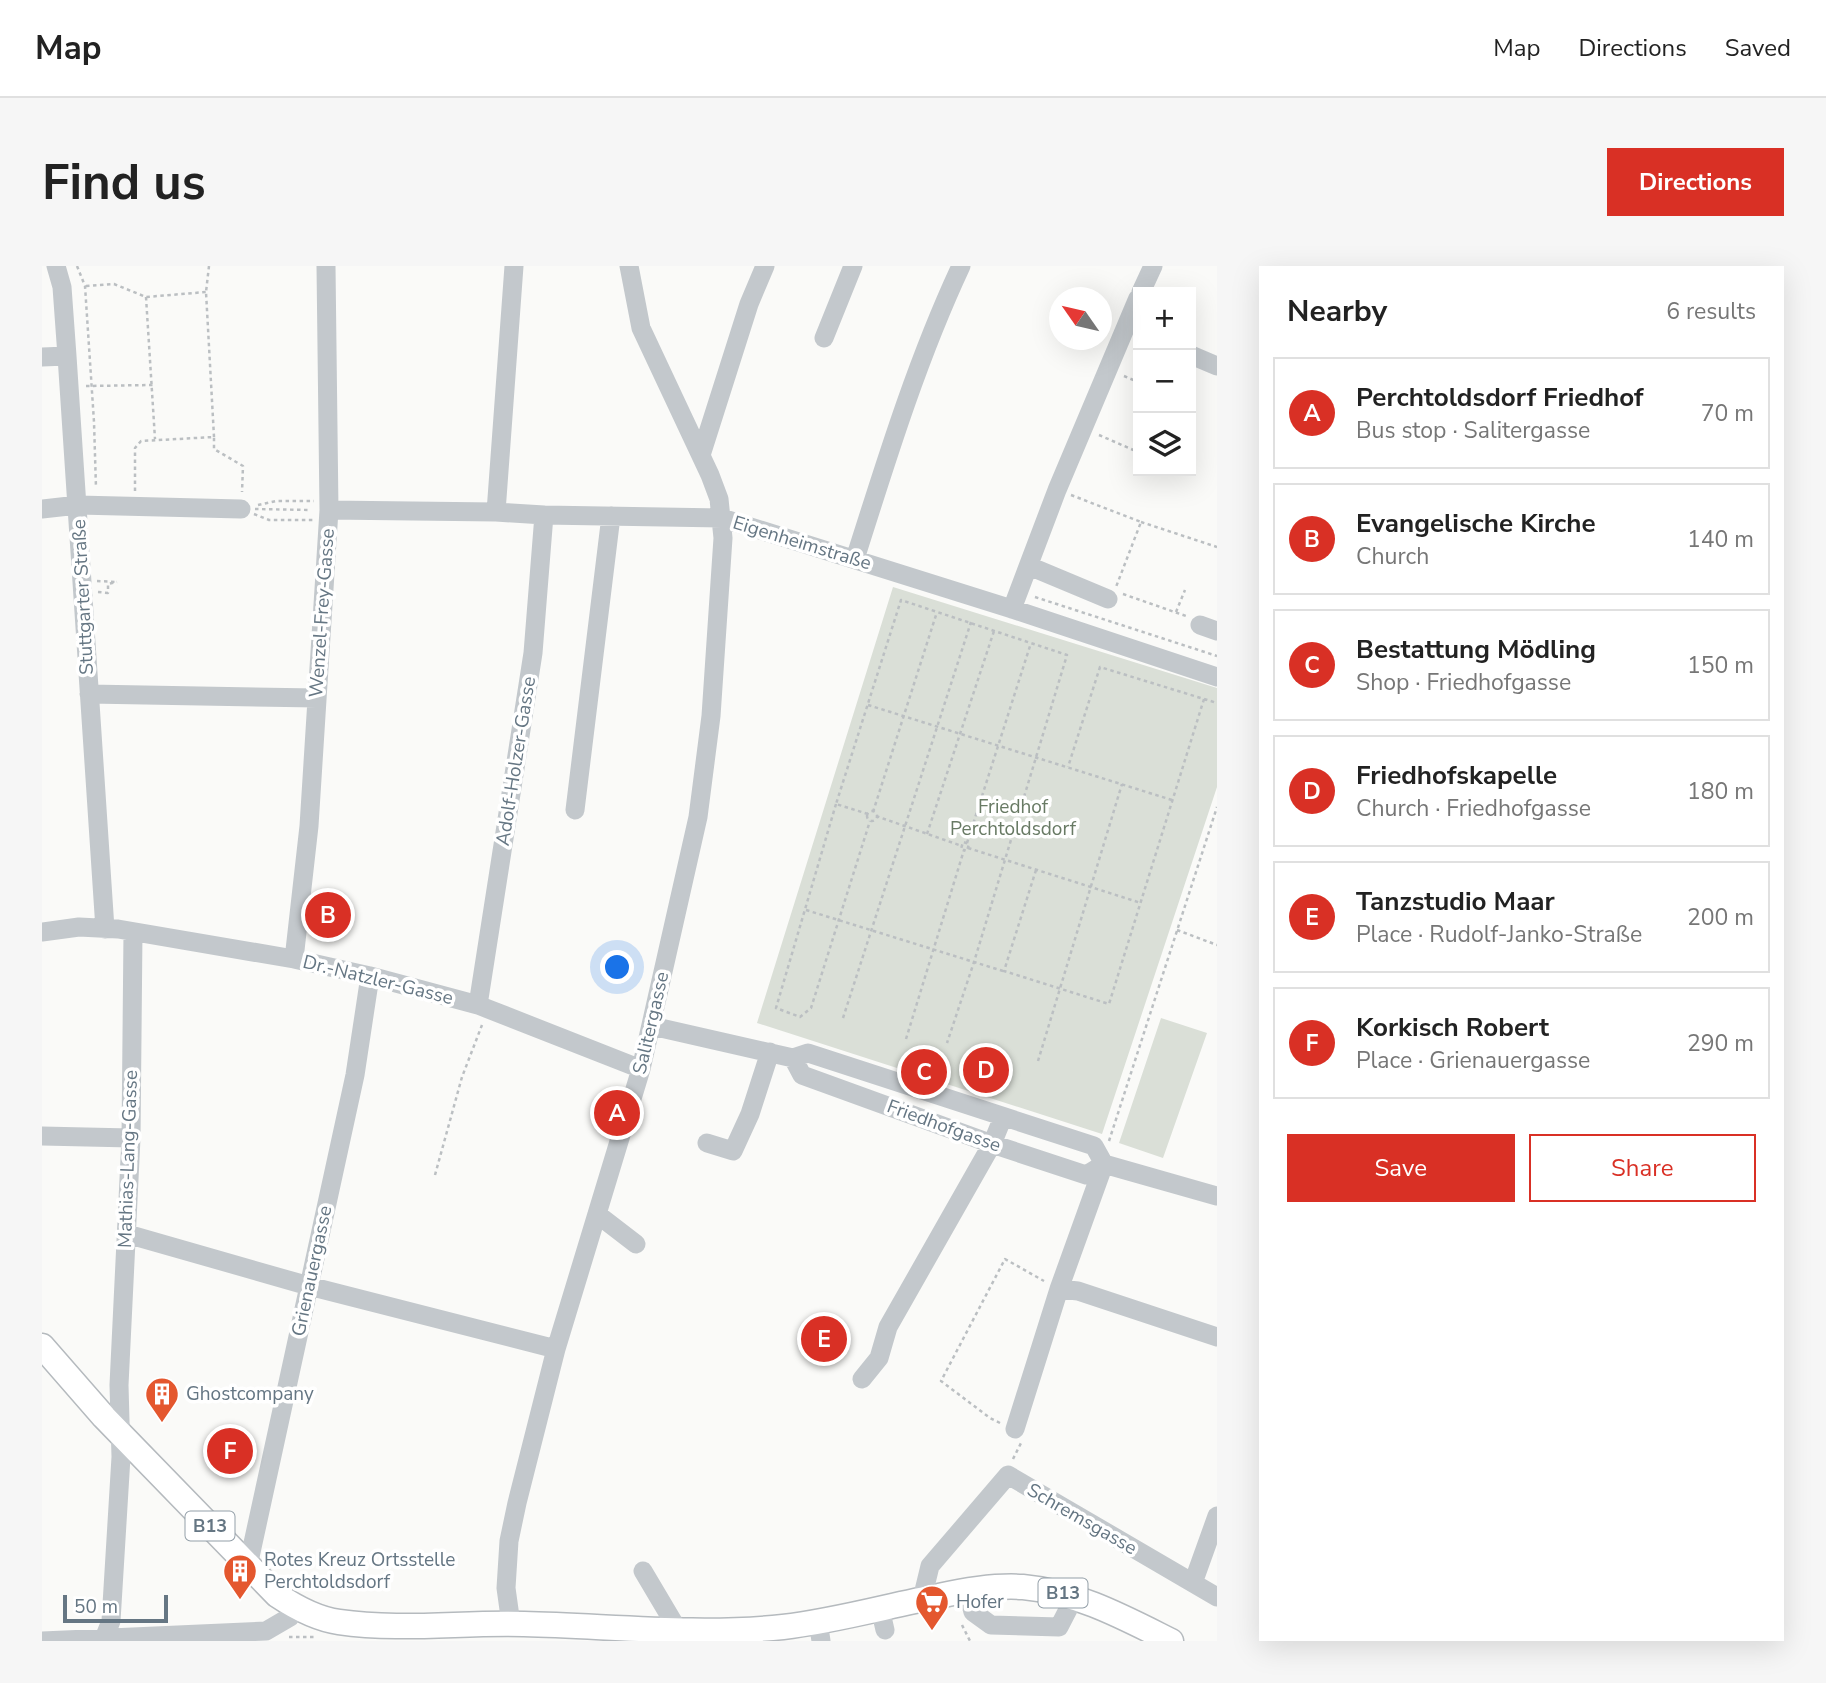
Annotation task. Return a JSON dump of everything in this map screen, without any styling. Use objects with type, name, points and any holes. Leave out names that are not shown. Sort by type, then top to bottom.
[{"type":"main road","name":"B13","points":[[42,1346],[91,1402],[277,1595],[295,1607],[337,1622],[511,1632],[569,1626],[819,1631],[882,1619],[922,1599],[967,1590],[1019,1587],[1074,1596],[1112,1611],[1171,1641]]},
{"type":"main road","points":[[536,1641],[545,1634],[569,1626]]},
{"type":"street","name":"Stuttgarter Straße","points":[[56,266],[62,287],[105,929]]},
{"type":"street","name":"Wenzel-Frey-Gasse","points":[[294,959],[309,826],[328,511],[326,266]]},
{"type":"street","points":[[496,512],[514,266]]},
{"type":"street","name":"Salitergasse","points":[[511,1632],[506,1598],[509,1541],[517,1503],[556,1349],[652,1026],[698,817],[711,716],[723,538],[719,499],[641,328],[629,266]]},
{"type":"street","points":[[701,455],[749,304],[765,266]]},
{"type":"street","points":[[824,338],[853,266]]},
{"type":"street","points":[[855,559],[889,452],[948,293],[961,266]]},
{"type":"street","points":[[1143,287],[1153,266]]},
{"type":"street","points":[[1015,600],[1083,429],[1132,330]]},
{"type":"street","points":[[42,357],[67,356]]},
{"type":"street","points":[[1196,357],[1217,366]]},
{"type":"street","points":[[42,509],[78,505],[241,509]]},
{"type":"street","name":"Eigenheimstraße","points":[[328,511],[496,512],[722,519],[855,559],[1015,600],[1217,677]]},
{"type":"street","name":"Adolf-Holzer-Gasse","points":[[483,1007],[533,653],[544,515]]},
{"type":"street","points":[[575,810],[611,516]]},
{"type":"street","points":[[1029,566],[1108,599]]},
{"type":"street","points":[[89,694],[317,698]]},
{"type":"street","name":"Dr.-Natzler-Gasse","points":[[42,932],[79,927],[133,932],[294,959],[370,976],[483,1007],[641,1069]]},
{"type":"street","name":"Mathias-Lang-Gasse","points":[[104,1639],[111,1621],[121,1457],[119,1385],[131,1138],[133,932]]},
{"type":"street","name":"Grienauergasse","points":[[248,1566],[355,1075],[370,976]]},
{"type":"street","name":"Friedhofgasse","points":[[652,1026],[793,1058],[808,1053],[1094,1146],[1104,1164],[1217,1196]]},
{"type":"street","points":[[707,1143],[733,1151],[750,1114],[770,1052]]},
{"type":"street","name":"Friedhofgasse","points":[[793,1058],[802,1075],[992,1144],[1086,1175],[1104,1164]]},
{"type":"street","points":[[862,1379],[879,1358],[888,1327],[992,1144],[1003,1117]]},
{"type":"street","points":[[42,1136],[131,1138]]},
{"type":"street","points":[[1015,1429],[1059,1289],[1104,1164]]},
{"type":"street","points":[[597,1214],[636,1244]]},
{"type":"street","points":[[127,1234],[309,1286],[556,1349]]},
{"type":"street","points":[[1059,1289],[1078,1291],[1217,1338]]},
{"type":"street","points":[[91,1402],[119,1385]]},
{"type":"street","name":"Schremsgasse","points":[[922,1599],[930,1566],[1008,1475],[1217,1597]]},
{"type":"street","points":[[1193,1583],[1217,1516]]},
{"type":"street","points":[[643,1571],[678,1630]]},
{"type":"street","points":[[967,1590],[972,1612],[991,1625],[1059,1627],[1074,1596]]},
{"type":"street","points":[[42,1641],[266,1631],[290,1617],[295,1607]]},
{"type":"path","points":[[209,266],[206,292],[214,449],[243,466],[241,509]]},
{"type":"path","points":[[62,287],[114,284],[146,297],[206,292]]},
{"type":"path","points":[[146,297],[155,439]]},
{"type":"path","points":[[69,387],[153,385]]},
{"type":"path","points":[[1083,429],[1133,450]]},
{"type":"path","points":[[135,507],[135,447],[141,441],[214,437]]},
{"type":"path","points":[[1058,490],[1141,523],[1217,547]]},
{"type":"path","points":[[241,509],[276,501],[328,511]]},
{"type":"path","points":[[241,509],[328,511]]},
{"type":"path","points":[[241,509],[269,520],[328,511]]},
{"type":"path","points":[[1141,523],[1115,591],[1192,618],[1209,628]]},
{"type":"path","points":[[97,581],[117,582],[108,584],[108,593],[97,593]]},
{"type":"path","points":[[1176,612],[1185,590]]},
{"type":"path","points":[[870,821],[811,1008],[800,1017],[776,1009],[836,804],[901,600],[1067,655],[947,1043]]},
{"type":"path","points":[[1015,600],[1217,656]]},
{"type":"path","points":[[873,812],[937,611]]},
{"type":"path","points":[[843,1018],[971,622]]},
{"type":"path","points":[[927,834],[994,630]]},
{"type":"path","points":[[906,1039],[1031,643]]},
{"type":"path","points":[[1068,768],[1100,667],[1217,703]]},
{"type":"path","points":[[806,910],[1109,1004],[1204,699]]},
{"type":"path","points":[[868,705],[1172,800]]},
{"type":"path","points":[[1038,1061],[1122,784]]},
{"type":"path","points":[[836,804],[868,814]]},
{"type":"path","points":[[1104,1164],[1111,1132],[1217,807]]},
{"type":"path","points":[[869,811],[877,813],[874,822],[870,821],[867,820],[869,811]]},
{"type":"path","points":[[876,817],[1141,903]]},
{"type":"path","points":[[1004,971],[1036,870]]},
{"type":"path","points":[[1177,930],[1217,946]]},
{"type":"path","points":[[435,1175],[483,1007]]},
{"type":"path","points":[[1008,1475],[1024,1437],[1015,1429],[990,1418],[941,1381],[1005,1259],[1059,1289]]},
{"type":"path","points":[[266,1631],[278,1637],[327,1637]]},
{"type":"green space","name":"Friedhof Perchtoldsdorf","points":[[893,587],[1217,688],[1217,787],[1102,1134],[757,1023]]},
{"type":"green space","points":[[1161,1018],[1207,1033],[1163,1158],[1119,1143]]},
{"type":"place","name":"Evangelische Kirche","points":[[328,915]]},
{"type":"place","name":"Friedhofskapelle","points":[[986,1070]]},
{"type":"place","name":"Bestattung Mödling","points":[[924,1072]]},
{"type":"place","name":"Perchtoldsdorf Friedhof","points":[[617,1113]]},
{"type":"place","name":"Tanzstudio Maar","points":[[824,1339]]},
{"type":"place","name":"Ghostcompany","points":[[162,1424]]},
{"type":"place","name":"Korkisch Robert","points":[[230,1451]]},
{"type":"place","name":"Rotes Kreuz Ortsstelle Perchtoldsdorf","points":[[240,1601]]},
{"type":"place","name":"Hofer","points":[[932,1632]]}]
